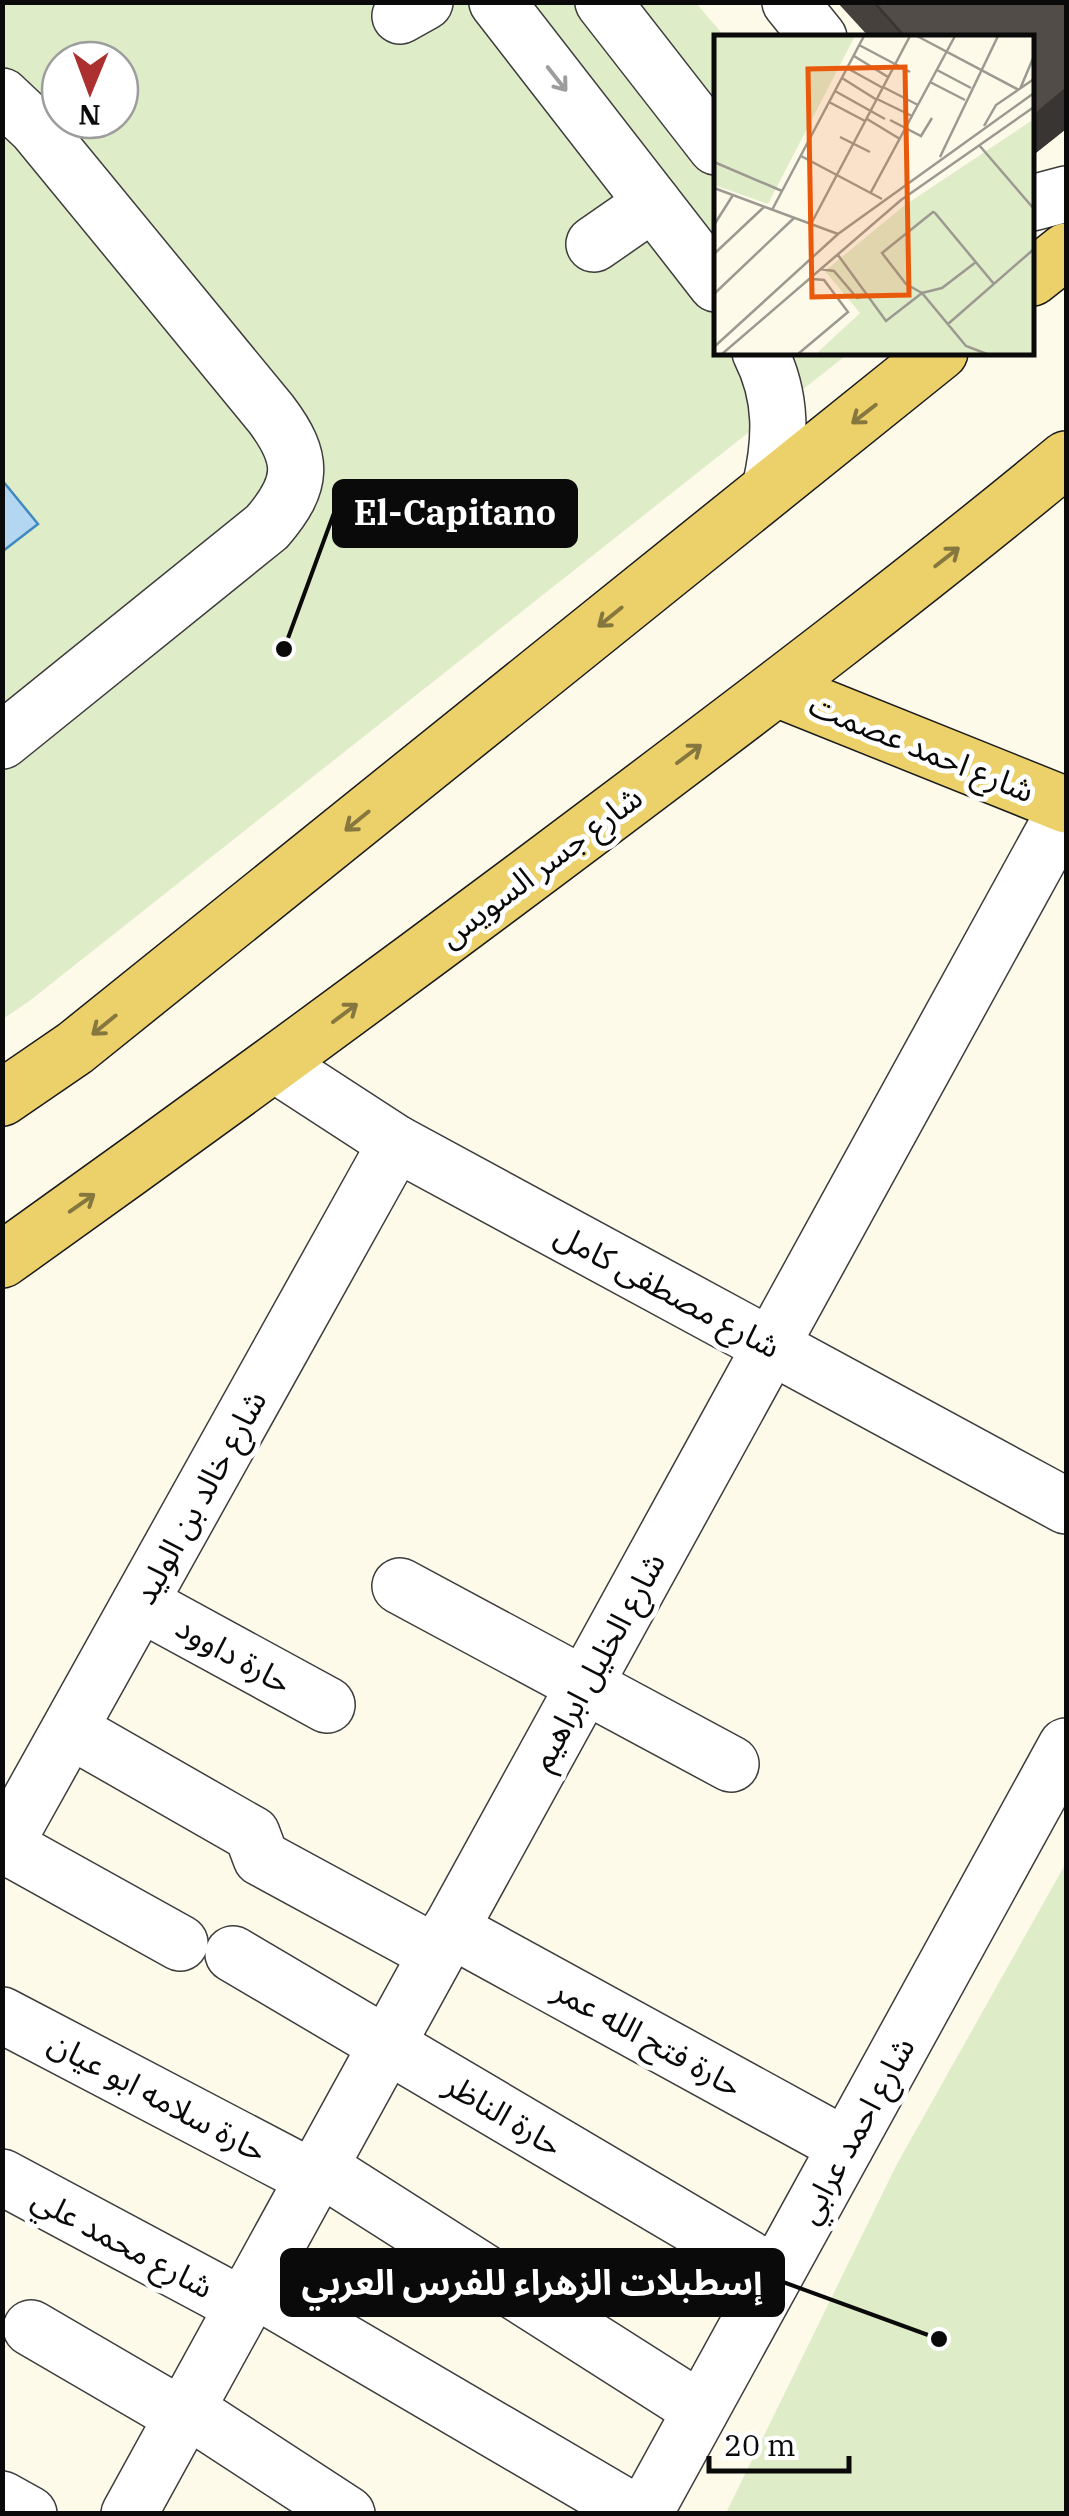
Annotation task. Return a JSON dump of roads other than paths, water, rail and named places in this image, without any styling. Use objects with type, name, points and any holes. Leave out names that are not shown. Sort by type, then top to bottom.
[{"type":"main road","points":[[1034,276],[1066,251]]},
{"type":"main road","points":[[2,1098],[75,1048],[936,355]]},
{"type":"main road","name":"شارع جسر السويس","points":[[2,1260],[276,1065],[954,552],[1066,458]]},
{"type":"main road","name":"شارع احمد عصمت","points":[[776,688],[1066,807]]},
{"type":"street","points":[[497,2],[714,281]]},
{"type":"street","points":[[603,2],[714,145]]},
{"type":"street","points":[[790,2],[816,35]]},
{"type":"street","points":[[2,96],[36,128],[271,414],[290,440],[296,471],[288,502],[267,527],[2,741]]},
{"type":"street","points":[[1034,203],[1066,194]]},
{"type":"street","points":[[594,244],[653,202]]},
{"type":"street","points":[[761,355],[778,409],[779,449],[770,488]]},
{"type":"street","name":"شارع الخليل ابراهيم","points":[[129,2514],[1066,807]]},
{"type":"street","name":"شارع مصطفى كامل","points":[[276,1065],[396,1143],[1066,1506]]},
{"type":"street","name":"شارع خالد بن الوليد","points":[[3,1847],[396,1143]]},
{"type":"street","points":[[400,1586],[730,1764]]},
{"type":"street","name":"حارة داوود","points":[[140,1603],[327,1705]]},
{"type":"street","name":"حارة فتح الله عمر","points":[[70,1730],[252,1834],[261,1858],[443,1941],[846,2146]]},
{"type":"street","name":"شارع احمد عرابي","points":[[641,2514],[1066,1746]]},
{"type":"street","points":[[3,1847],[180,1943]]},
{"type":"street","name":"حارة الناظر","points":[[233,1954],[776,2274]]},
{"type":"street","name":"حارة سلامه ابو عيان","points":[[2,2014],[316,2172],[701,2410]]},
{"type":"street","name":"شارع محمد علي","points":[[2,2177],[248,2297],[641,2514]]},
{"type":"street","points":[[30,2328],[184,2413],[347,2514]]},
{"type":"street","points":[[2,2499],[28,2514]]},
{"type":"water","points":[[2,480],[38,524],[3,551],[2,551]]},
{"type":"place","name":"El-Capitano","points":[[284,649]]},
{"type":"place","name":"إسطبلات الزهراء للفرس العربي","points":[[939,2339]]}]
